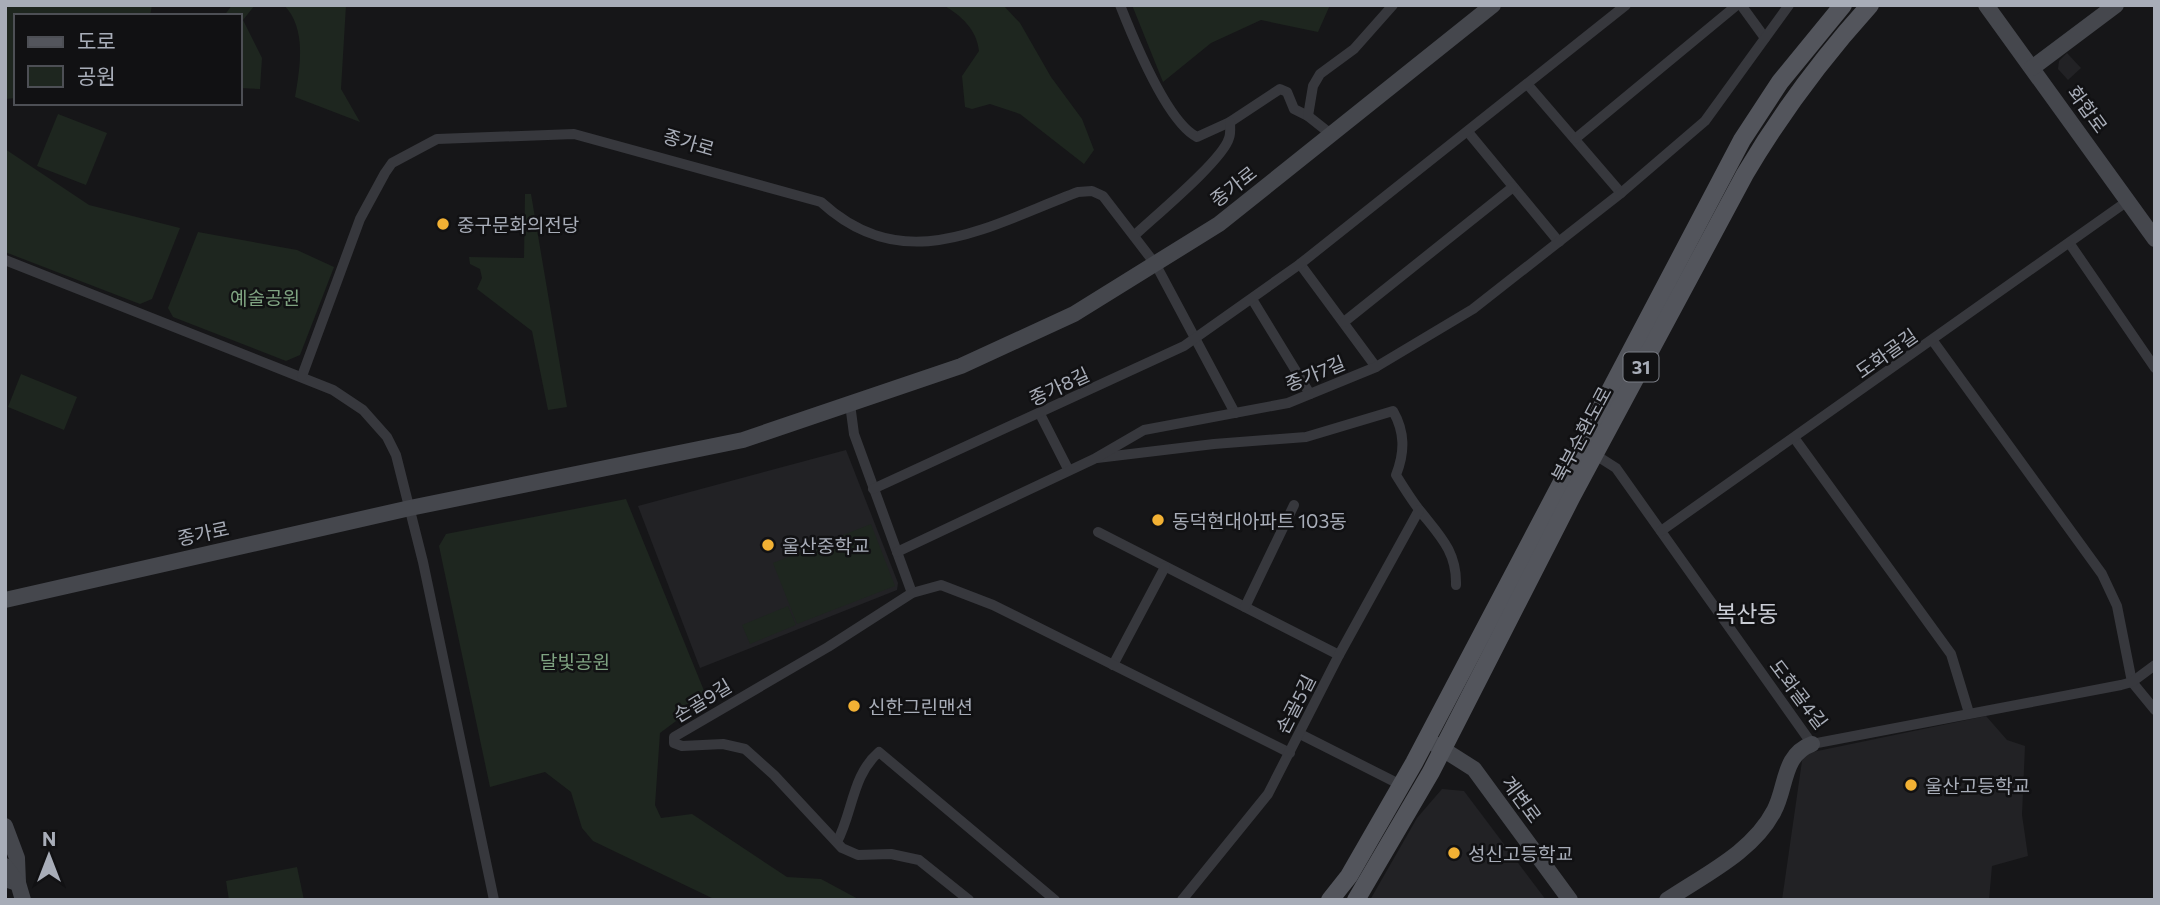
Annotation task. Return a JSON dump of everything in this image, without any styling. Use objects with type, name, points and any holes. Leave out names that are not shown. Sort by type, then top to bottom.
[{"type":"main road","name":"종가로","points":[[5,600],[410,508],[743,440],[961,366],[1040,332],[1156,265],[1219,224],[1493,5]]},
{"type":"main road","points":[[1626,375],[1735,136],[1774,77],[1832,5]]},
{"type":"main road","name":"북부순환도로","points":[[1356,900],[1443,748],[1594,454],[1626,375],[1757,115],[1804,50],[1843,5]]},
{"type":"main road","name":"북부순환도로","points":[[1330,900],[1349,876],[1626,375],[1760,148],[1822,61],[1870,5]]},
{"type":"main road","points":[[1626,375],[1735,213],[1768,151],[1829,64],[1881,5]]},
{"type":"main road","name":"화합로","points":[[1986,5],[2155,239]]},
{"type":"main road","points":[[2032,68],[2116,5]]},
{"type":"main road","name":"계변로","points":[[1426,740],[1474,769],[1570,900]]},
{"type":"main road","points":[[1667,900],[1731,859],[1755,835],[1774,812],[1787,769],[1795,755],[1812,744]]},
{"type":"main road","points":[[5,826],[17,858],[12,881]]},
{"type":"main road","points":[[5,866],[23,900]]},
{"type":"street","points":[[1120,5],[1174,118],[1197,137],[1230,122],[1280,89],[1287,92],[1294,109],[1308,116],[1332,135]]},
{"type":"street","points":[[1308,116],[1313,100],[1312,86],[1320,74],[1354,49],[1393,5]]},
{"type":"street","name":"종가8길","points":[[873,489],[1040,414],[1197,337],[1300,264],[1626,5]]},
{"type":"street","points":[[1574,139],[1739,5],[1765,38]]},
{"type":"street","name":"종가7길","points":[[897,552],[1094,459],[1144,430],[1287,403],[1376,367],[1473,309],[1621,193],[1704,121],[1789,5]]},
{"type":"street","points":[[1528,85],[1621,193]]},
{"type":"street","points":[[1135,235],[1189,186],[1220,151],[1229,139],[1230,122]]},
{"type":"street","points":[[1468,132],[1559,242]]},
{"type":"street","name":"종가로","points":[[302,376],[360,219],[385,173],[393,163],[437,139],[574,134],[821,202],[854,227],[906,243],[932,243],[957,236],[1086,191],[1103,196],[1113,205],[1156,265]]},
{"type":"street","points":[[1344,322],[1513,187]]},
{"type":"street","name":"도화골길","points":[[1661,531],[1795,439],[2129,200]]},
{"type":"street","points":[[2070,244],[2155,368]]},
{"type":"street","points":[[5,260],[302,376],[351,400],[376,423],[396,455],[410,508],[494,900]]},
{"type":"street","points":[[1300,264],[1376,367]]},
{"type":"street","points":[[1156,265],[1197,337],[1235,413]]},
{"type":"street","points":[[1252,299],[1310,394]]},
{"type":"street","points":[[1933,341],[2102,574],[2118,606],[2133,682],[2155,710]]},
{"type":"street","points":[[850,404],[854,434],[912,593],[932,585],[949,586],[1290,753]]},
{"type":"street","points":[[1094,459],[1214,444],[1306,437],[1393,411],[1402,427],[1403,457],[1396,475],[1419,510],[1444,539],[1456,565],[1456,584]]},
{"type":"street","points":[[1040,414],[1068,469]]},
{"type":"street","points":[[1795,439],[1951,654],[1969,713]]},
{"type":"street","name":"도화골4길","points":[[1594,454],[1616,468],[1812,744],[2133,682],[2155,665]]},
{"type":"street","points":[[1245,607],[1294,505]]},
{"type":"street","name":"손골5길","points":[[1182,900],[1268,794],[1339,655],[1419,510]]},
{"type":"street","points":[[1097,532],[1339,655]]},
{"type":"street","points":[[1113,665],[1165,567]]},
{"type":"street","name":"손골9길","points":[[912,593],[828,647],[674,737],[674,743],[681,746],[723,744],[745,749],[774,775],[837,842],[858,855],[891,853],[919,860],[968,900]]},
{"type":"street","points":[[1300,734],[1401,785]]},
{"type":"street","points":[[837,842],[851,813],[861,771],[879,752],[1055,900]]},
{"type":"shaded area","points":[[2067,53],[2081,68],[2068,80],[2058,69],[2059,61]]},
{"type":"shaded area","name":"울산중학교","points":[[846,450],[898,583],[897,590],[700,668],[638,506]]},
{"type":"shaded area","name":"울산고등학교","points":[[1986,716],[2007,740],[2025,746],[2022,815],[2028,856],[1992,866],[1989,900],[1782,900],[1803,754]]},
{"type":"shaded area","name":"성신고등학교","points":[[1442,789],[1464,791],[1546,900],[1370,900],[1417,818]]},
{"type":"green space","points":[[5,5],[152,5],[150,14],[14,14],[14,98],[5,99]]},
{"type":"green space","points":[[232,5],[255,5],[243,20],[262,58],[260,89],[242,88],[242,14],[225,14]]},
{"type":"green space","points":[[284,5],[346,5],[341,89],[360,122],[295,97],[300,61],[299,37],[296,25]]},
{"type":"green space","points":[[943,5],[1003,5],[1020,23],[1051,77],[1082,119],[1094,150],[1084,164],[1020,114],[990,104],[972,109],[965,107],[962,76],[979,51],[978,43],[967,24]]},
{"type":"green space","points":[[1132,5],[1330,5],[1318,32],[1261,20],[1211,43],[1163,82]]},
{"type":"green space","points":[[58,114],[107,133],[86,185],[37,166]]},
{"type":"green space","points":[[5,149],[89,205],[180,228],[152,299],[140,304],[5,252]]},
{"type":"green space","points":[[525,194],[531,194],[567,407],[548,410],[532,331],[477,289],[482,278],[480,269],[470,264],[469,257],[524,258]]},
{"type":"green space","name":"예술공원","points":[[198,232],[297,250],[334,267],[300,355],[286,361],[173,317],[168,308]]},
{"type":"green space","points":[[21,374],[77,397],[64,430],[8,407]]},
{"type":"green space","name":"달빛공원","points":[[626,499],[707,698],[660,733],[655,805],[661,818],[692,814],[787,877],[821,879],[860,900],[716,900],[593,841],[582,828],[571,792],[545,772],[490,787],[439,546],[446,534]]},
{"type":"green space","points":[[871,524],[895,586],[797,624],[773,563]]},
{"type":"green space","points":[[788,606],[796,625],[750,644],[742,625]]},
{"type":"green space","points":[[297,867],[304,900],[229,900],[226,881]]},
{"type":"place","name":"중구문화의전당","points":[[443,224]]},
{"type":"place","name":"동덕현대아파트 103동","points":[[1158,520]]},
{"type":"place","name":"울산중학교","points":[[768,545]]},
{"type":"place","name":"신한그린맨션","points":[[854,706]]},
{"type":"place","name":"울산고등학교","points":[[1911,785]]},
{"type":"place","name":"성신고등학교","points":[[1454,853]]},
{"type":"district","name":"복산동","points":[[1747,613]]}]
